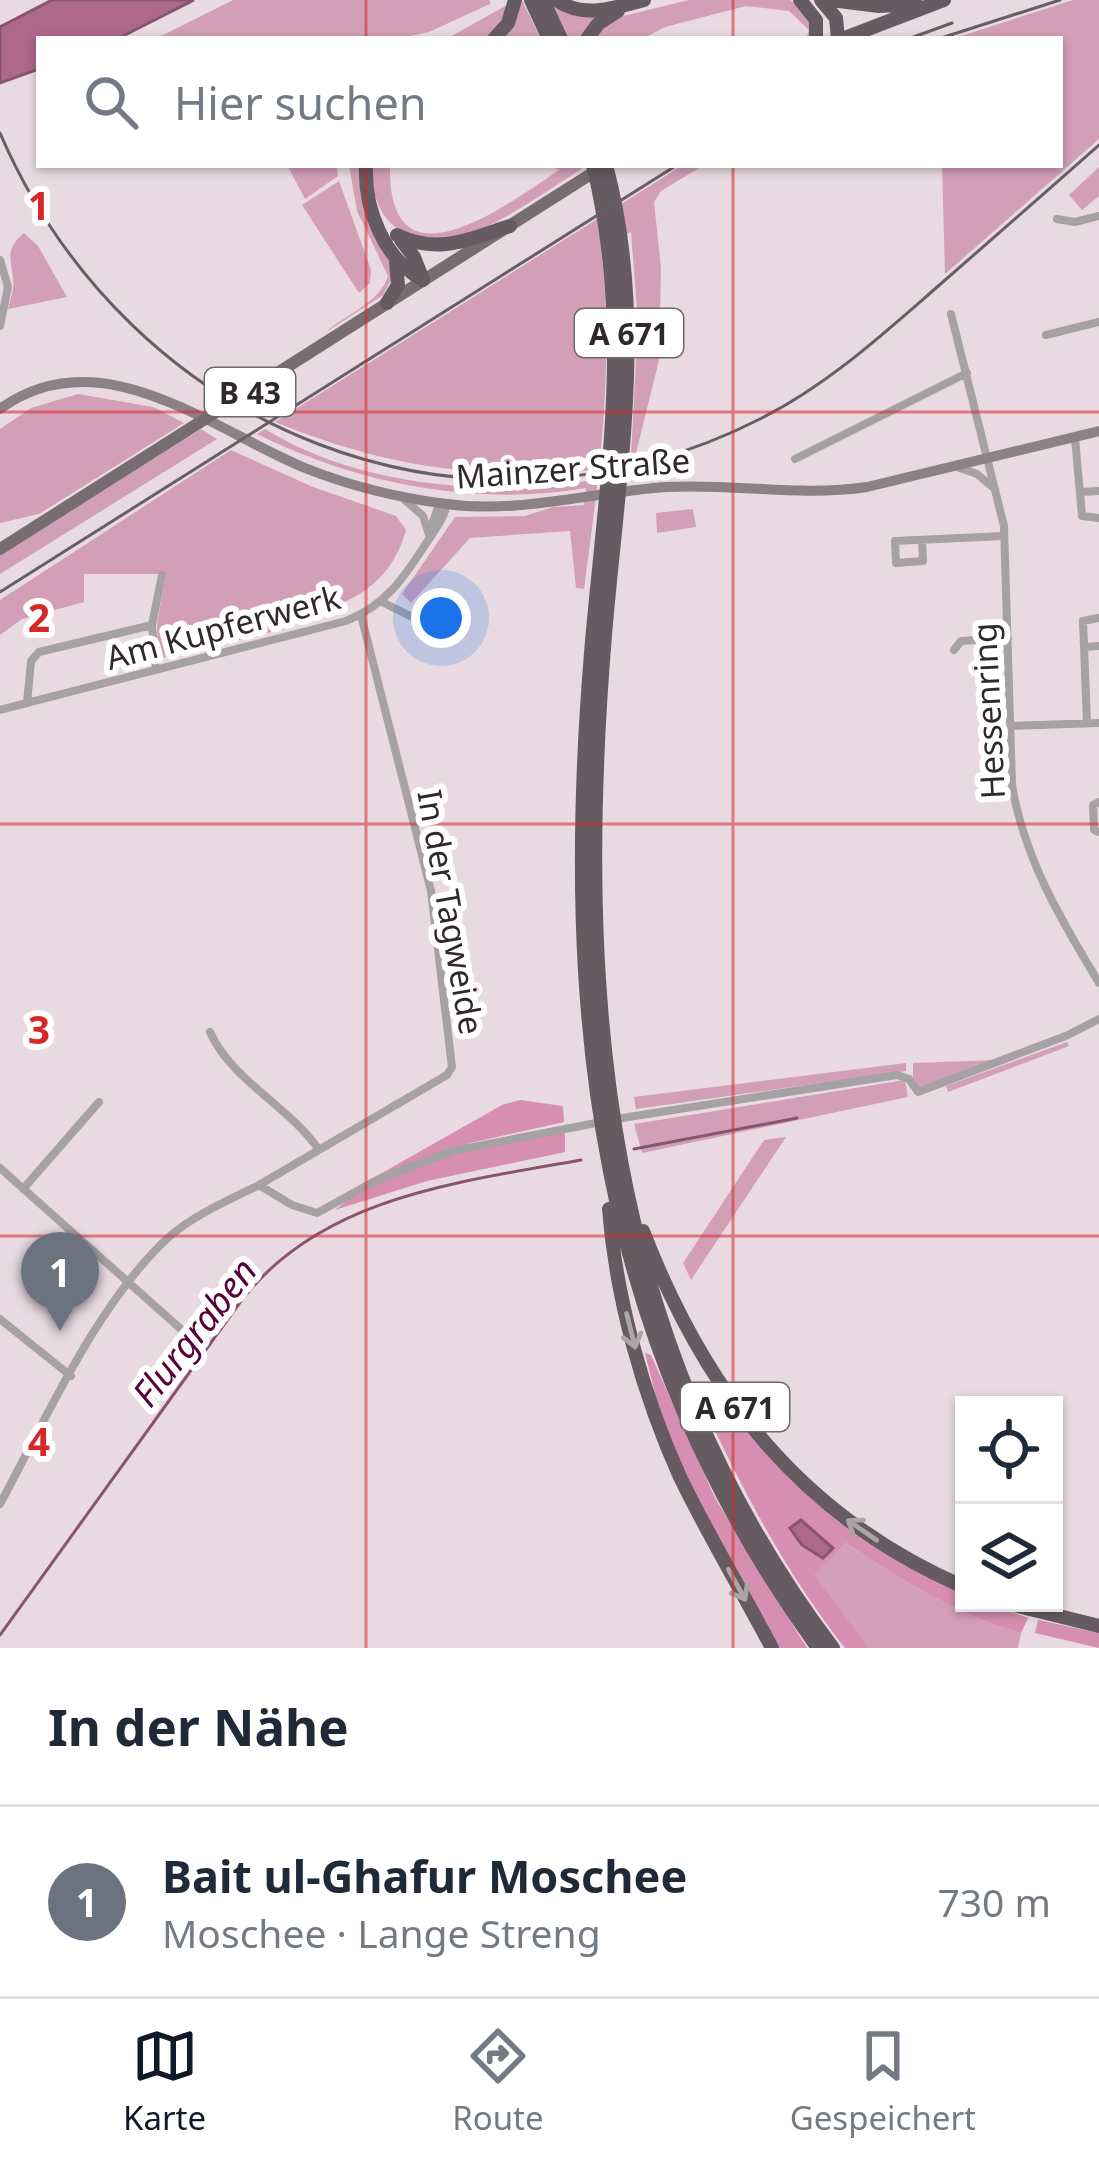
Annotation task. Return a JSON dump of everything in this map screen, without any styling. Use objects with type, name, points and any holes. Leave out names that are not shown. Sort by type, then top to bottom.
[{"type":"highway","points":[[497,36],[508,23],[515,0]]},
{"type":"highway","points":[[531,0],[547,36]]},
{"type":"highway","points":[[543,0],[560,36]]},
{"type":"highway","points":[[556,0],[566,7],[592,11],[644,0]]},
{"type":"highway","points":[[590,36],[610,15],[663,0]]},
{"type":"highway","points":[[800,0],[835,36]]},
{"type":"highway","points":[[821,0],[836,18],[838,36]]},
{"type":"highway","points":[[831,0],[879,6],[940,1]]},
{"type":"highway","points":[[846,36],[940,1]]},
{"type":"highway","points":[[816,20],[816,36]]},
{"type":"highway","points":[[367,168],[373,210],[397,262],[398,285],[387,303]]},
{"type":"highway","name":"A 671","points":[[594,168],[615,240],[617,372],[590,659],[580,871],[588,1038],[608,1174]]},
{"type":"highway","name":"A 671","points":[[606,168],[629,373],[603,660],[593,870],[598,1012],[616,1140],[650,1283],[699,1416],[758,1533],[833,1648]]},
{"type":"highway","points":[[373,210],[414,256],[423,280]]},
{"type":"highway","points":[[397,235],[414,244],[440,247],[510,226]]},
{"type":"highway","points":[[397,262],[423,280]]},
{"type":"highway","name":"A 671","points":[[616,1140],[644,1234],[672,1302],[696,1349],[744,1420],[789,1470],[839,1514],[879,1543],[955,1582]]},
{"type":"highway","points":[[608,1174],[616,1263],[650,1397],[687,1490],[772,1648]]},
{"type":"highway","points":[[608,1174],[643,1307],[694,1438],[747,1540],[818,1648]]},
{"type":"highway","points":[[1036,1612],[1099,1626]]},
{"type":"main road","name":"B 43","points":[[0,545],[601,168]]},
{"type":"main road","name":"Mainzer Straße","points":[[0,409],[42,386],[86,381],[143,392],[333,478],[447,504],[514,506],[697,486],[828,493],[1099,431]]},
{"type":"street","points":[[1057,219],[1075,222],[1099,216]]},
{"type":"street","points":[[0,260],[8,286],[0,326]]},
{"type":"street","name":"Hessenring","points":[[951,314],[997,490],[1004,536],[1012,785],[1022,833],[1040,877],[1099,983]]},
{"type":"street","points":[[1046,335],[1099,322]]},
{"type":"street","points":[[795,458],[967,374]]},
{"type":"street","points":[[1075,438],[1083,518],[1099,518]]},
{"type":"street","points":[[956,466],[981,476],[997,490]]},
{"type":"street","points":[[1080,492],[1099,491]]},
{"type":"street","points":[[397,495],[419,511],[428,537]]},
{"type":"street","name":"Am Kupferwerk","points":[[0,710],[361,615],[402,581],[442,520],[447,504]]},
{"type":"street","points":[[922,540],[923,561],[896,562],[895,541],[1004,536]]},
{"type":"street","points":[[156,670],[152,625],[162,575]]},
{"type":"street","points":[[382,602],[418,620],[452,609]]},
{"type":"street","name":"In der Tagweide","points":[[0,1504],[128,1282],[182,1227],[447,1075],[453,1058],[430,891],[361,615]]},
{"type":"street","points":[[1087,723],[1084,620],[1099,618]]},
{"type":"street","points":[[28,703],[35,655],[152,625]]},
{"type":"street","points":[[954,650],[962,641],[1008,638]]},
{"type":"street","points":[[1084,646],[1099,646]]},
{"type":"street","points":[[1010,726],[1099,723]]},
{"type":"street","points":[[1099,802],[1093,805],[1094,830],[1099,832]]},
{"type":"street","points":[[259,1185],[310,1213],[329,1213],[377,1180],[452,1151],[564,1128],[897,1075],[909,1079],[918,1092],[1096,1019]]},
{"type":"street","points":[[210,1032],[218,1050],[302,1128],[319,1150]]},
{"type":"street","points":[[23,1189],[99,1102]]},
{"type":"street","points":[[0,1168],[201,1346]]},
{"type":"street","points":[[0,1319],[71,1376]]},
{"type":"shaded area","points":[[52,0],[194,0],[123,36],[36,36],[36,70],[0,83],[0,27]]},
{"type":"shaded area","points":[[233,0],[490,0],[429,32],[410,36],[161,36]]},
{"type":"shaded area","points":[[518,0],[522,0],[540,36],[500,36]]},
{"type":"shaded area","points":[[689,0],[790,0],[810,15],[813,36],[807,36],[809,30],[789,11],[746,6],[648,36],[595,36],[611,19]]},
{"type":"shaded area","points":[[1073,0],[1099,0],[1099,139],[945,274],[942,168],[1063,168],[1063,36],[961,36]]},
{"type":"shaded area","points":[[549,1],[611,12],[586,36],[565,36]]},
{"type":"shaded area","points":[[509,4],[488,36],[451,36]]},
{"type":"shaded area","points":[[1099,167],[1099,196],[1082,210],[1069,195]]},
{"type":"shaded area","points":[[289,168],[337,168],[338,176],[305,199]]},
{"type":"shaded area","points":[[350,168],[362,168],[394,274],[383,295],[326,332],[370,301],[388,276],[357,211]]},
{"type":"shaded area","points":[[371,168],[390,168],[394,204],[408,226],[428,233],[454,230],[482,218],[559,170],[555,168],[583,168],[490,225],[451,241],[436,242],[399,229],[384,215]]},
{"type":"shaded area","points":[[678,168],[699,168],[661,191],[654,202],[661,267],[659,360],[636,453],[631,456],[638,322],[631,232],[601,249],[606,377],[584,589],[576,588],[570,531],[470,538],[411,603],[402,594],[455,517],[525,516],[553,507],[584,505],[586,488],[502,495],[418,487],[335,466],[257,434],[265,429],[340,463],[422,482],[548,485],[588,481],[590,470],[507,473],[430,466],[354,449],[275,422]]},
{"type":"shaded area","points":[[339,181],[371,270],[370,283],[359,293],[302,205]]},
{"type":"shaded area","points":[[24,233],[38,246],[67,297],[8,309],[13,286],[11,253]]},
{"type":"shaded area","points":[[78,394],[153,407],[184,423],[39,514],[0,523],[0,429],[31,408]]},
{"type":"shaded area","points":[[201,429],[217,439],[0,574],[0,555]]},
{"type":"shaded area","points":[[231,450],[313,487],[396,516],[406,530],[388,568],[346,602],[289,622],[289,628],[158,659],[157,624],[166,574],[84,574],[84,602],[22,619],[0,635],[0,600]]},
{"type":"shaded area","points":[[693,509],[696,527],[657,533],[656,513]]},
{"type":"shaded area","points":[[1067,1042],[1069,1046],[948,1092],[946,1086]]},
{"type":"shaded area","points":[[997,1060],[920,1088],[913,1079],[913,1063]]},
{"type":"shaded area","points":[[906,1063],[906,1071],[636,1109],[634,1097]]},
{"type":"shaded area","points":[[905,1080],[908,1097],[642,1153],[634,1124]]},
{"type":"shaded area","points":[[520,1100],[563,1106],[564,1122],[470,1143],[398,1168],[320,1208],[502,1105]]},
{"type":"shaded area","points":[[565,1132],[565,1152],[427,1181],[335,1210],[360,1192],[415,1166]]},
{"type":"shaded area","points":[[786,1137],[691,1280],[683,1263],[764,1140]]},
{"type":"shaded area","points":[[645,1353],[651,1355],[715,1498],[807,1648],[777,1648],[691,1490],[662,1422]]},
{"type":"shaded area","points":[[718,1394],[772,1457],[828,1509],[891,1554],[955,1590],[955,1607],[846,1543],[814,1575],[869,1648],[845,1648],[767,1532],[704,1407]]},
{"type":"shaded area","points":[[801,1520],[833,1548],[823,1558],[802,1545],[790,1528]]},
{"type":"shaded area","points":[[846,1543],[955,1607],[955,1612],[1021,1633],[1018,1648],[869,1648],[813,1575]]},
{"type":"shaded area","points":[[965,1612],[1011,1612],[1028,1618],[1021,1633]]},
{"type":"shaded area","points":[[1038,1620],[1099,1633],[1099,1648],[1035,1633]]},
{"type":"waterway","name":"Flurgraben","points":[[634,1149],[797,1118]]},
{"type":"waterway","name":"Flurgraben","points":[[0,1635],[241,1301],[274,1266],[311,1238],[396,1199],[581,1160]]},
{"type":"railway","points":[[947,36],[1060,0]]},
{"type":"railway","points":[[916,36],[952,23]]},
{"type":"railway","points":[[0,133],[58,237],[132,325],[220,394],[319,444],[425,473],[537,479],[650,461],[786,405],[874,342],[1099,145]]},
{"type":"railway","points":[[0,592],[672,168]]},
{"type":"place","name":"Bait ul-Ghafur Moschee","points":[[60,1331]]}]
